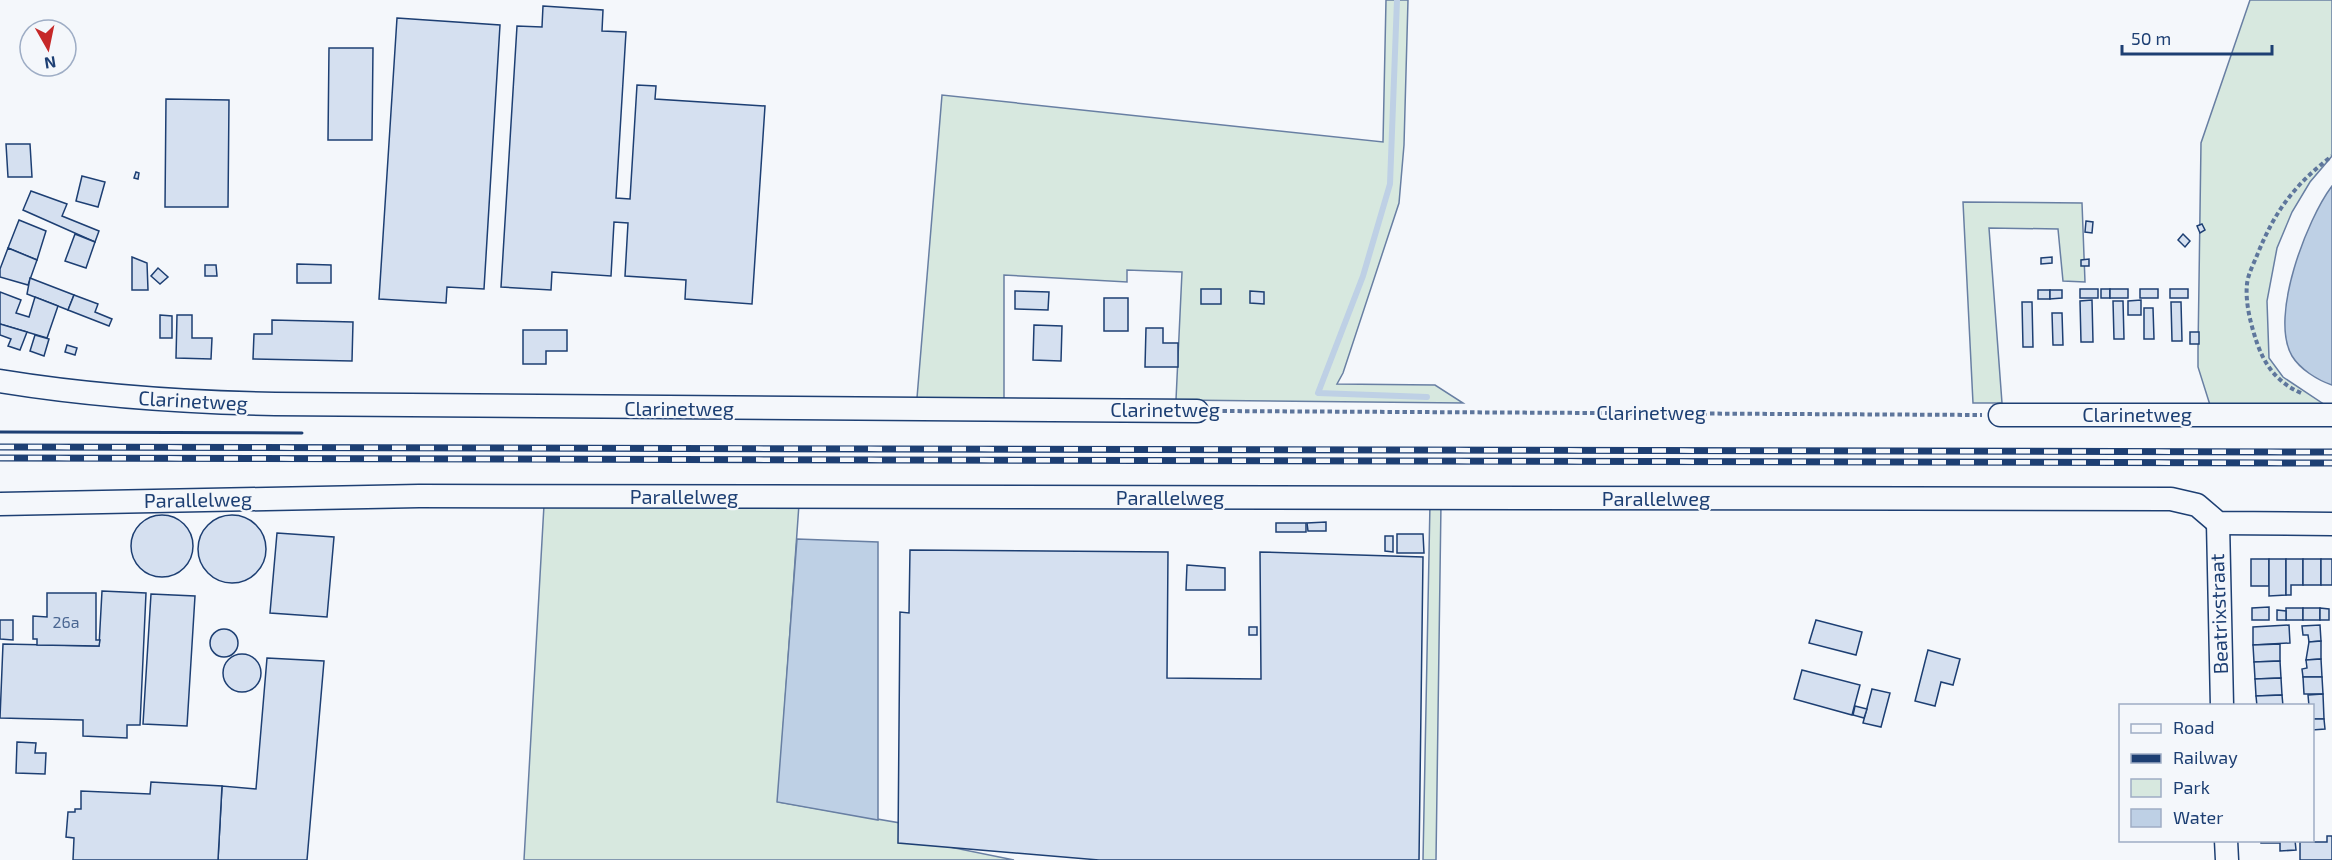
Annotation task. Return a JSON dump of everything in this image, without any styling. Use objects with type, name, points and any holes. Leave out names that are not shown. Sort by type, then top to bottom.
[{"type":"street","name":"Clarinetweg","points":[[0,381],[64,391],[167,401],[275,404],[1197,411]]},
{"type":"street","name":"Clarinetweg","points":[[2000,415],[2332,415]]},
{"type":"street","name":"Parallelweg","points":[[0,504],[419,496],[2171,499],[2197,505],[2218,523]]},
{"type":"street","points":[[2218,523],[2332,524]]},
{"type":"street","name":"Beatrixstraat","points":[[2218,523],[2222,704]]},
{"type":"street","points":[[2226,842],[2227,860]]},
{"type":"path","points":[[2291,389],[2270,370],[2261,354],[2251,323],[2247,284],[2279,208],[2316,168],[2332,156]]},
{"type":"path","name":"Clarinetweg","points":[[1197,411],[2000,415]]},
{"type":"green space","points":[[1386,0],[1408,0],[1404,145],[1399,203],[1343,373],[1337,384],[1435,385],[1463,403],[1176,400],[1182,272],[1127,270],[1127,282],[1004,275],[1004,399],[917,398],[942,95],[1383,142]]},
{"type":"green space","points":[[2250,0],[2332,0],[2332,156],[2310,182],[2292,212],[2277,248],[2267,301],[2269,358],[2283,377],[2325,405],[2210,405],[2198,367],[2201,143]]},
{"type":"green space","points":[[1963,202],[2082,203],[2085,282],[2063,281],[2058,229],[1989,228],[2002,403],[1973,403]]},
{"type":"green space","points":[[1430,503],[1441,503],[1436,860],[1423,860]]},
{"type":"green space","points":[[799,504],[778,802],[900,823],[900,837],[1014,860],[524,860],[544,505]]},
{"type":"water","points":[[2332,186],[2332,385],[2309,374],[2292,356],[2286,339],[2285,318],[2288,294],[2302,244],[2322,201]]},
{"type":"water","points":[[797,539],[878,542],[878,820],[777,802]]},
{"type":"building","points":[[543,6],[603,10],[602,31],[626,32],[616,198],[630,199],[637,85],[656,86],[655,99],[765,106],[752,304],[685,299],[686,280],[625,276],[628,223],[614,222],[611,276],[552,272],[551,290],[501,287],[517,26],[542,27]]},
{"type":"building","points":[[397,18],[500,25],[484,289],[447,287],[446,303],[379,299]]},
{"type":"building","points":[[329,48],[373,48],[372,140],[328,140]]},
{"type":"building","points":[[166,99],[229,100],[228,207],[165,207]]},
{"type":"building","points":[[6,144],[30,144],[32,177],[8,177]]},
{"type":"building","points":[[82,176],[105,182],[98,207],[76,201]]},
{"type":"building","points":[[31,191],[67,204],[62,216],[99,231],[95,242],[23,210]]},
{"type":"building","points":[[19,220],[46,231],[37,260],[8,248]]},
{"type":"building","points":[[2086,221],[2093,222],[2092,233],[2085,232]]},
{"type":"building","points":[[2202,224],[2205,230],[2200,233],[2197,226]]},
{"type":"building","points":[[75,234],[95,242],[86,268],[65,261]]},
{"type":"building","points":[[2183,234],[2190,241],[2185,247],[2178,240]]},
{"type":"building","points":[[8,248],[37,260],[28,285],[0,277],[0,269]]},
{"type":"building","points":[[132,257],[147,263],[148,290],[132,290]]},
{"type":"building","points":[[2052,257],[2052,263],[2041,264],[2041,258]]},
{"type":"building","points":[[2089,259],[2089,266],[2081,266],[2081,260]]},
{"type":"building","points":[[297,264],[331,265],[331,283],[297,283]]},
{"type":"building","points":[[205,265],[216,265],[217,276],[205,276]]},
{"type":"building","points":[[158,268],[168,277],[160,284],[151,276]]},
{"type":"building","points":[[30,278],[74,295],[68,310],[27,294]]},
{"type":"building","points":[[1201,289],[1221,289],[1221,304],[1201,304]]},
{"type":"building","points":[[2080,289],[2098,289],[2098,298],[2080,298]]},
{"type":"building","points":[[2101,289],[2110,289],[2110,298],[2101,298]]},
{"type":"building","points":[[2110,289],[2128,289],[2128,298],[2110,298]]},
{"type":"building","points":[[2140,289],[2158,289],[2158,298],[2140,298]]},
{"type":"building","points":[[2170,289],[2188,289],[2188,298],[2170,298]]},
{"type":"building","points":[[2038,290],[2050,290],[2050,299],[2038,299]]},
{"type":"building","points":[[2050,290],[2062,290],[2062,298],[2050,299]]},
{"type":"building","points":[[1015,291],[1049,292],[1048,310],[1015,309]]},
{"type":"building","points":[[1250,291],[1264,292],[1264,304],[1250,303]]},
{"type":"building","points":[[0,292],[21,300],[16,313],[29,317],[35,297],[58,306],[47,338],[0,324]]},
{"type":"building","points":[[74,295],[98,304],[95,312],[112,319],[109,326],[68,310]]},
{"type":"building","points":[[1104,298],[1128,298],[1128,331],[1104,331]]},
{"type":"building","points":[[2092,300],[2093,342],[2081,342],[2080,301]]},
{"type":"building","points":[[2141,300],[2141,315],[2128,315],[2128,301]]},
{"type":"building","points":[[2113,301],[2123,301],[2124,339],[2114,339]]},
{"type":"building","points":[[2022,302],[2032,302],[2033,347],[2023,347]]},
{"type":"building","points":[[2171,302],[2181,302],[2182,341],[2172,341]]},
{"type":"building","points":[[2144,308],[2153,308],[2154,339],[2144,339]]},
{"type":"building","points":[[2052,313],[2062,313],[2063,345],[2053,345]]},
{"type":"building","points":[[160,315],[172,316],[172,338],[160,338]]},
{"type":"building","points":[[177,315],[192,315],[192,338],[212,338],[211,359],[176,358]]},
{"type":"building","points":[[272,320],[353,322],[352,361],[253,359],[254,334],[272,334]]},
{"type":"building","points":[[0,324],[27,332],[20,350],[8,346],[11,339],[0,335]]},
{"type":"building","points":[[1034,325],[1062,326],[1061,361],[1033,360]]},
{"type":"building","points":[[1146,328],[1163,328],[1163,343],[1178,343],[1178,367],[1145,367]]},
{"type":"building","points":[[523,330],[567,330],[567,351],[546,351],[546,364],[523,364]]},
{"type":"building","points":[[2190,332],[2199,332],[2199,344],[2190,344]]},
{"type":"building","points":[[35,335],[49,339],[44,356],[30,351]]},
{"type":"building","points":[[67,345],[77,348],[75,355],[65,352]]},
{"type":"building","points":[[162,515],[179,520],[184,524],[188,529],[193,546],[188,563],[184,568],[179,572],[162,577],[145,572],[140,568],[136,563],[131,546],[136,529],[140,524],[145,520]]},
{"type":"building","points":[[232,515],[245,518],[256,525],[263,536],[266,549],[263,562],[256,573],[245,580],[232,583],[219,580],[208,573],[201,562],[198,549],[201,536],[208,525],[219,518]]},
{"type":"building","points":[[1326,522],[1326,531],[1308,531],[1307,523]]},
{"type":"building","points":[[1276,523],[1306,523],[1306,532],[1276,532]]},
{"type":"building","points":[[277,533],[334,537],[327,617],[270,613]]},
{"type":"building","points":[[1397,534],[1423,534],[1424,553],[1397,553]]},
{"type":"building","points":[[1385,536],[1393,536],[1393,552],[1385,551]]},
{"type":"building","points":[[910,550],[1168,552],[1167,678],[1261,679],[1260,552],[1423,557],[1419,860],[1099,860],[898,843],[900,612],[909,613]]},
{"type":"building","points":[[2251,559],[2269,559],[2269,586],[2251,586]]},
{"type":"building","points":[[2269,559],[2286,559],[2286,595],[2269,596]]},
{"type":"building","points":[[2286,559],[2303,559],[2303,585],[2291,585],[2291,595],[2286,595]]},
{"type":"building","points":[[2303,559],[2321,559],[2321,585],[2303,585]]},
{"type":"building","points":[[2321,559],[2332,559],[2332,585],[2321,585]]},
{"type":"building","points":[[1187,565],[1225,568],[1225,590],[1186,590]]},
{"type":"building","points":[[102,591],[146,593],[140,725],[127,725],[127,738],[83,736],[83,720],[0,718],[3,644],[99,646]]},
{"type":"building","points":[[47,593],[96,593],[96,640],[100,640],[99,646],[37,645],[37,639],[33,639],[33,616],[47,617]]},
{"type":"building","points":[[151,594],[195,596],[187,726],[143,724]]},
{"type":"building","points":[[2269,607],[2269,620],[2252,620],[2252,608]]},
{"type":"building","points":[[2286,608],[2303,608],[2303,620],[2286,620]]},
{"type":"building","points":[[2303,608],[2320,608],[2320,620],[2303,620]]},
{"type":"building","points":[[2320,608],[2329,609],[2329,620],[2320,620]]},
{"type":"building","points":[[2277,610],[2286,611],[2286,620],[2277,620]]},
{"type":"building","points":[[0,620],[13,620],[13,640],[0,639]]},
{"type":"building","points":[[1816,620],[1862,632],[1856,655],[1809,643]]},
{"type":"building","points":[[2289,625],[2290,643],[2253,645],[2253,627]]},
{"type":"building","points":[[2320,625],[2321,641],[2309,642],[2308,635],[2303,635],[2302,626]]},
{"type":"building","points":[[1249,627],[1257,627],[1257,635],[1249,635]]},
{"type":"building","points":[[224,629],[234,633],[238,643],[234,653],[224,657],[214,653],[210,643],[214,633]]},
{"type":"building","points":[[2321,641],[2321,659],[2306,660],[2309,642]]},
{"type":"building","points":[[2280,644],[2280,661],[2254,662],[2253,645]]},
{"type":"building","points":[[1928,650],[1960,659],[1953,685],[1941,682],[1935,706],[1915,701]]},
{"type":"building","points":[[242,654],[256,659],[261,673],[256,687],[242,692],[228,687],[223,673],[228,659]]},
{"type":"building","points":[[267,658],[324,661],[307,860],[218,860],[222,786],[256,789]]},
{"type":"building","points":[[2321,659],[2322,677],[2303,677],[2302,669],[2307,668],[2306,660]]},
{"type":"building","points":[[2280,661],[2281,678],[2255,679],[2254,662]]},
{"type":"building","points":[[1802,670],[1860,685],[1852,715],[1794,699]]},
{"type":"building","points":[[2303,677],[2322,677],[2323,694],[2304,694]]},
{"type":"building","points":[[2281,678],[2282,695],[2256,696],[2255,679]]},
{"type":"building","points":[[1872,689],[1890,693],[1881,727],[1863,723]]},
{"type":"building","points":[[2323,694],[2324,719],[2314,719],[2314,704],[2309,704],[2308,695]]},
{"type":"building","points":[[2282,695],[2283,704],[2257,704],[2256,696]]},
{"type":"building","points":[[1855,706],[1867,709],[1864,718],[1853,715]]},
{"type":"building","points":[[2314,719],[2324,719],[2325,729],[2314,730]]},
{"type":"building","points":[[17,742],[36,743],[35,753],[46,753],[45,774],[16,773]]},
{"type":"building","points":[[151,782],[222,786],[218,860],[73,860],[74,838],[66,837],[68,812],[81,809],[81,791],[150,794]]},
{"type":"building","points":[[2327,836],[2332,836],[2332,860],[2300,860],[2300,842],[2327,842]]},
{"type":"building","points":[[2295,842],[2296,850],[2280,851],[2280,843],[2261,843]]},
{"type":"waterway","points":[[1397,0],[1390,184],[1363,276],[1318,393],[1427,397]]},
{"type":"railway","points":[[0,447],[2332,452]]},
{"type":"railway","points":[[0,458],[2332,463]]},
{"type":"wall","points":[[0,432],[302,433]]}]
